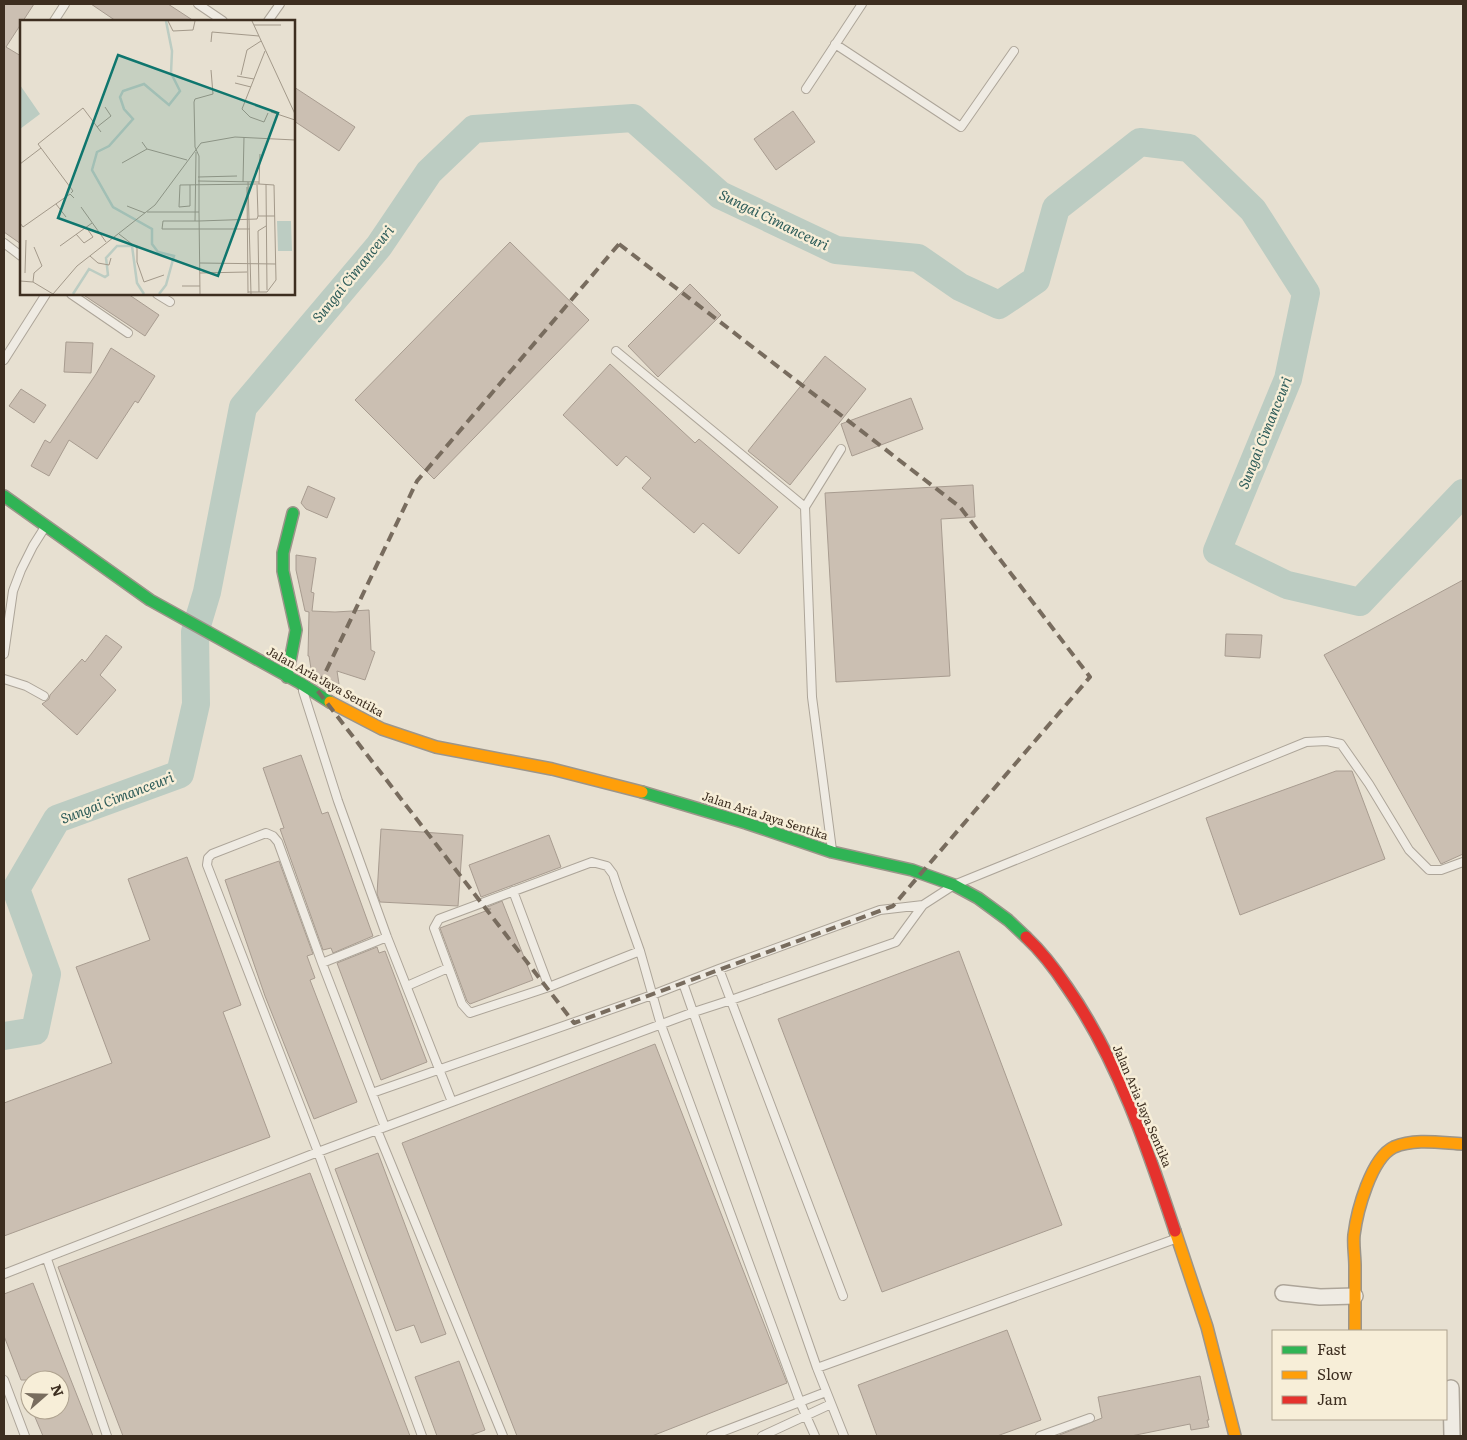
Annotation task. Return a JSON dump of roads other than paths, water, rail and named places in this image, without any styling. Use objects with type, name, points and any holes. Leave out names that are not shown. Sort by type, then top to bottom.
[{"type":"street","name":"Jalan Aria Jaya Sentika","points":[[4,496],[150,600],[300,683],[339,707],[382,729],[436,747],[552,768],[746,823],[832,852],[912,870],[954,885],[978,898],[1008,920],[1037,947],[1084,1011],[1117,1074],[1154,1167],[1207,1327],[1235,1436]]},
{"type":"street","points":[[287,677],[296,630],[283,571],[283,553],[293,513]]},
{"type":"street","points":[[1354,1330],[1355,1232],[1366,1187],[1376,1164],[1393,1147],[1403,1144],[1463,1144]]},
{"type":"street","points":[[1283,1293],[1320,1297],[1355,1296]]},
{"type":"street","points":[[1451,1388],[1452,1436]]},
{"type":"lane","points":[[55,20],[65,4]]},
{"type":"lane","points":[[198,4],[222,20]]},
{"type":"lane","points":[[269,20],[280,4]]},
{"type":"lane","points":[[806,89],[862,4]]},
{"type":"lane","points":[[835,44],[962,127],[1014,51]]},
{"type":"lane","points":[[4,245],[20,255]]},
{"type":"lane","points":[[4,360],[45,295]]},
{"type":"lane","points":[[72,295],[128,333]]},
{"type":"lane","points":[[159,295],[170,302]]},
{"type":"lane","points":[[616,351],[805,507]]},
{"type":"lane","points":[[832,852],[812,697],[805,507],[841,449]]},
{"type":"lane","points":[[4,654],[13,591],[25,562],[45,527]]},
{"type":"lane","points":[[4,679],[26,686],[44,696]]},
{"type":"lane","points":[[300,683],[338,801],[452,1102]]},
{"type":"lane","points":[[4,1274],[381,1128],[694,1012],[896,942],[923,905],[954,885],[1306,742],[1327,741],[1341,744],[1369,784],[1409,850],[1429,870],[1441,870],[1463,862]]},
{"type":"lane","points":[[422,1436],[318,1152],[207,866],[208,858],[212,854],[266,833],[273,836],[278,842],[372,1093],[381,1128],[502,1436]]},
{"type":"lane","points":[[640,951],[549,987],[470,1013],[462,1004],[434,928],[438,919],[592,862],[607,866],[613,874],[640,951],[661,1025],[800,1402],[815,1436]]},
{"type":"lane","points":[[513,891],[549,987]]},
{"type":"lane","points":[[372,1093],[652,995],[880,910],[923,905]]},
{"type":"lane","points":[[322,963],[388,937]]},
{"type":"lane","points":[[407,986],[448,968]]},
{"type":"lane","points":[[719,969],[843,1296]]},
{"type":"lane","points":[[683,983],[817,1368],[844,1436]]},
{"type":"lane","points":[[817,1368],[1177,1238]]},
{"type":"lane","points":[[46,1259],[107,1436]]},
{"type":"lane","points":[[4,1380],[25,1436]]},
{"type":"lane","points":[[711,1436],[826,1392]]},
{"type":"lane","points":[[762,1436],[831,1404]]},
{"type":"lane","points":[[1040,1436],[1090,1418]]},
{"type":"waterway","name":"Sungai Cimanceuri","points":[[4,1036],[35,1031],[47,974],[16,889],[57,819],[180,774],[196,704],[195,632],[207,592],[243,407],[379,246],[429,172],[474,129],[633,118],[720,195],[836,250],[918,258],[960,287],[999,305],[1036,280],[1056,208],[1140,142],[1189,148],[1253,210],[1306,293],[1288,379],[1217,551],[1287,585],[1360,602],[1463,493]]}]
